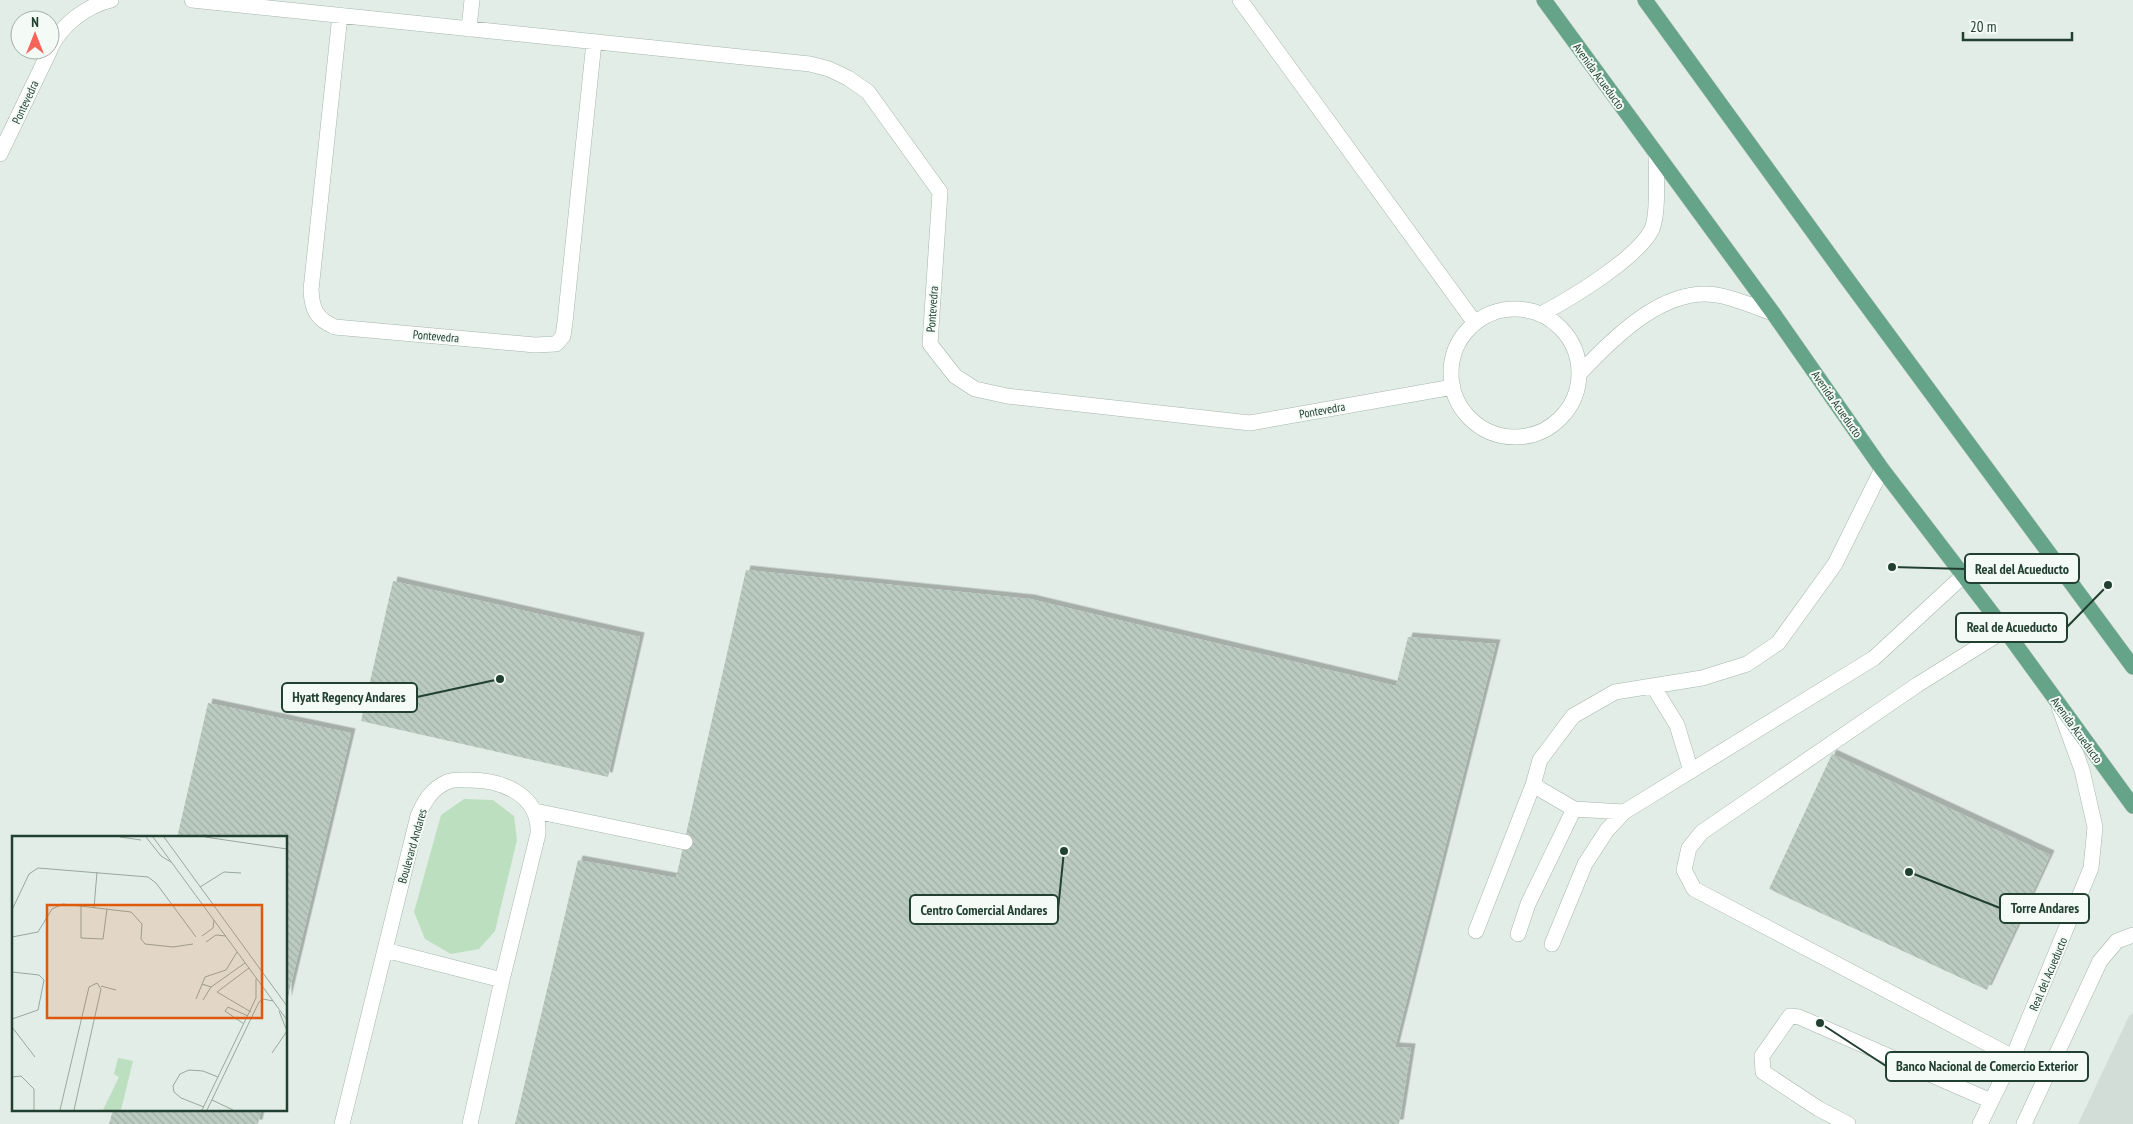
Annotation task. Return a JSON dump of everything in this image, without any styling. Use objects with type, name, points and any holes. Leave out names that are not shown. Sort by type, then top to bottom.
[{"type":"main road","name":"Avenida Acueducto","points":[[1544,0],[1773,313],[1882,469],[2005,630],[2133,806]]},
{"type":"main road","points":[[1645,0],[1862,300],[2133,667]]},
{"type":"street","name":"Pontevedra","points":[[60,33],[83,12],[111,0]]},
{"type":"street","name":"Pontevedra","points":[[192,0],[810,64],[829,68],[868,92],[940,192],[930,344],[955,376],[976,389],[1007,396],[1250,423],[1453,387]]},
{"type":"street","points":[[469,29],[472,0]]},
{"type":"street","points":[[1240,0],[1475,323]]},
{"type":"street","name":"Pontevedra","points":[[340,15],[311,290],[312,303],[316,314],[324,322],[335,327],[535,345],[556,344],[563,336],[566,322],[594,42]]},
{"type":"street","name":"Pontevedra","points":[[0,154],[45,60]]},
{"type":"street","points":[[1541,314],[1573,297],[1635,252],[1652,229],[1656,203],[1656,153]]},
{"type":"street","points":[[1580,372],[1619,334],[1648,312],[1676,299],[1696,294],[1721,295],[1773,313]]},
{"type":"street","points":[[1518,309],[1541,314],[1561,328],[1575,348],[1580,372],[1575,396],[1564,415],[1545,430],[1522,437],[1499,435],[1478,425],[1462,408],[1453,387],[1451,369],[1454,351],[1463,336],[1475,323],[1496,312],[1518,309]]},
{"type":"street","points":[[1476,931],[1533,785],[1540,760],[1573,716],[1615,692],[1702,678],[1747,664],[1778,643],[1835,564],[1882,469]]},
{"type":"street","points":[[1552,944],[1585,864],[1607,830],[1624,812],[1874,658],[1963,576]]},
{"type":"street","points":[[2005,630],[1917,685],[1702,832],[1689,848],[1684,870],[1694,889],[2013,1057],[2047,1072]]},
{"type":"street","points":[[1653,686],[1677,725],[1691,771]]},
{"type":"street","name":"Real del Acueducto","points":[[1980,1124],[2013,1057],[2091,868],[2095,827],[2082,770],[2058,703]]},
{"type":"street","name":"Boulevard Andares","points":[[342,1124],[418,816],[427,797],[448,781],[492,781],[516,792],[535,811]]},
{"type":"street","points":[[1533,785],[1574,809],[1624,812]]},
{"type":"street","points":[[1518,934],[1528,904],[1574,809]]},
{"type":"street","points":[[470,1124],[502,980],[538,834],[539,825],[535,811],[685,842]]},
{"type":"street","points":[[2024,1124],[2100,961],[2117,941],[2133,936]]},
{"type":"street","points":[[385,950],[502,980]]},
{"type":"street","points":[[1848,1124],[1819,1109],[1763,1072],[1762,1056],[1790,1016],[1799,1017],[1991,1101]]},
{"type":"shaded area","points":[[2133,1013],[2133,1124],[2078,1124],[2129,1016]]},
{"type":"green space","points":[[464,799],[493,800],[514,816],[517,840],[495,931],[479,949],[451,954],[425,939],[414,912],[441,815]]},
{"type":"building","points":[[746,570],[1030,599],[1396,686],[1408,637],[1496,644],[1395,1047],[1411,1048],[1399,1124],[515,1124],[578,860],[676,878]]},
{"type":"building","points":[[393,581],[640,637],[608,777],[361,721]]},
{"type":"building","points":[[208,703],[351,733],[288,997],[288,836],[177,836]]},
{"type":"building","points":[[1832,754],[2050,855],[1987,990],[1769,889]]},
{"type":"building","points":[[112,1112],[261,1112],[258,1124],[109,1124]]},
{"type":"place","name":"Real del Acueducto","points":[[1892,567]]},
{"type":"place","name":"Real de Acueducto","points":[[2108,585]]},
{"type":"place","name":"Hyatt Regency Andares","points":[[500,679]]},
{"type":"place","name":"Centro Comercial Andares","points":[[1064,851]]},
{"type":"place","name":"Torre Andares","points":[[1909,872]]},
{"type":"place","name":"Banco Nacional de Comercio Exterior","points":[[1820,1023]]}]
